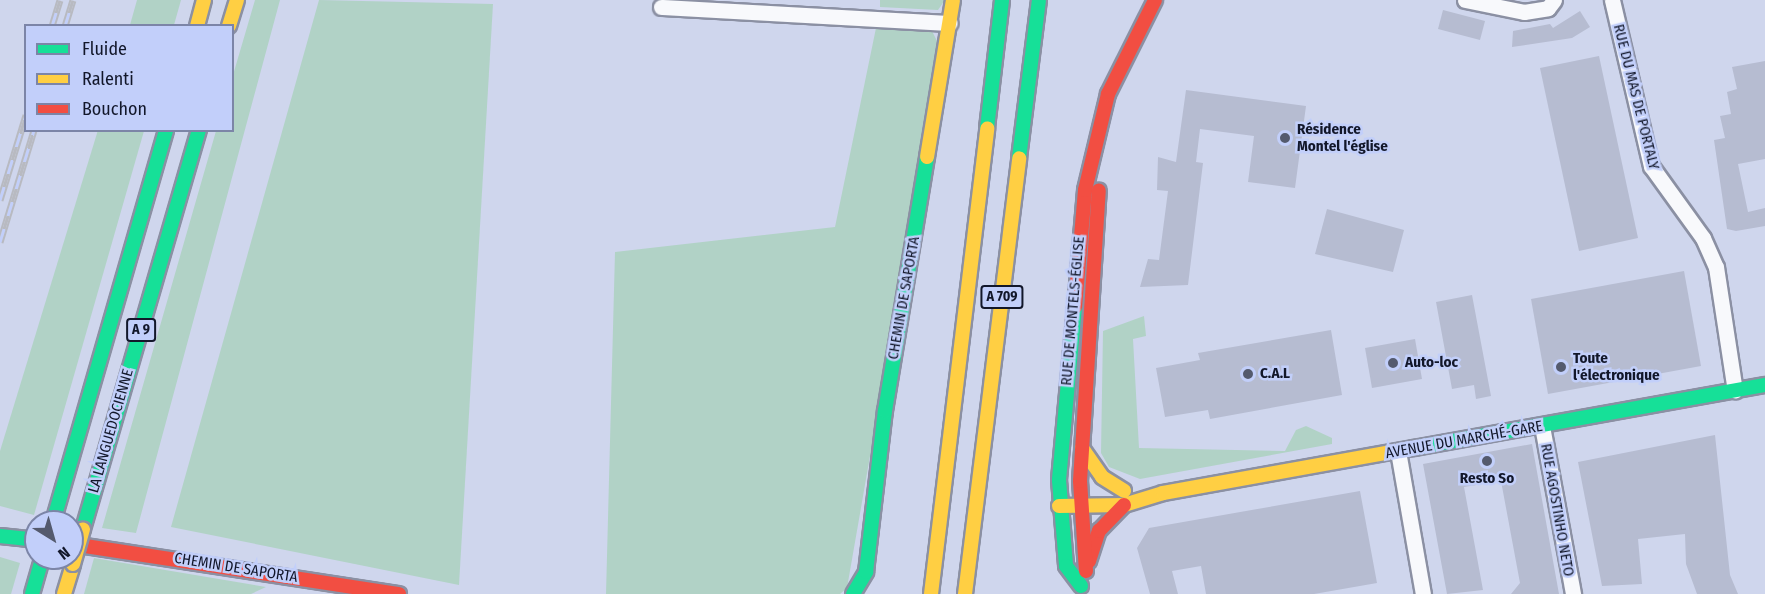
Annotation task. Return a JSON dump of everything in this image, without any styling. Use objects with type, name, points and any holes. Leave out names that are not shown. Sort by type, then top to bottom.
[{"type":"main road","points":[[198,24],[204,0]]},
{"type":"main road","points":[[230,24],[237,0]]},
{"type":"main road","name":"CHEMIN DE SAPORTA","points":[[852,594],[866,572],[885,411],[953,0]]},
{"type":"main road","name":"A 709","points":[[930,594],[1002,0]]},
{"type":"main road","name":"A 709","points":[[965,594],[1039,0]]},
{"type":"main road","name":"RUE DE MONTELS-ÉGLISE","points":[[1082,590],[1066,566],[1059,506],[1083,207],[1125,54],[1155,0]]},
{"type":"main road","name":"RUE DE MONTELS-ÉGLISE","points":[[1086,571],[1081,505],[1082,448],[1099,190],[1107,119]]},
{"type":"main road","name":"LA LANGUEDOCIENNE","points":[[55,510],[165,132]]},
{"type":"main road","name":"LA LANGUEDOCIENNE","points":[[64,594],[198,132]]},
{"type":"main road","name":"AVENUE DU MARCHÉ-GARE","points":[[1081,505],[1124,506],[1163,493],[1765,385]]},
{"type":"main road","points":[[1082,448],[1102,477],[1124,491]]},
{"type":"main road","name":"AVENUE DU MARCHÉ-GARE","points":[[1081,505],[1124,491],[1163,493]]},
{"type":"main road","points":[[1059,506],[1081,505]]},
{"type":"main road","name":"AVENUE DU MARCHÉ-GARE","points":[[1082,590],[1099,531],[1124,506]]},
{"type":"main road","points":[[0,536],[24,539]]},
{"type":"main road","name":"CHEMIN DE SAPORTA","points":[[84,546],[399,594]]},
{"type":"main road","points":[[32,594],[39,570]]},
{"type":"street","points":[[1465,0],[1524,12],[1548,8],[1554,0]]},
{"type":"street","name":"RUE DU MAS DE PORTALY","points":[[1612,0],[1651,166],[1703,238],[1716,267],[1735,391]]},
{"type":"street","points":[[661,7],[950,23]]},
{"type":"street","name":"RUE AGOSTINHO NETO","points":[[1542,426],[1573,594]]},
{"type":"street","points":[[1398,451],[1423,594]]},
{"type":"green space","points":[[137,0],[181,0],[174,24],[130,24]]},
{"type":"green space","points":[[255,0],[280,0],[136,533],[102,528],[216,132],[234,132],[234,72]]},
{"type":"green space","points":[[319,0],[493,4],[459,585],[171,527]]},
{"type":"green space","points":[[880,0],[945,0],[938,10],[880,7]]},
{"type":"green space","points":[[876,28],[932,31],[941,49],[847,588],[840,594],[606,594],[615,252],[835,227]]},
{"type":"green space","points":[[97,132],[144,132],[35,510],[24,510],[24,512],[0,506],[0,451]]},
{"type":"green space","points":[[1144,316],[1146,336],[1133,339],[1139,448],[1285,451],[1296,430],[1306,426],[1332,438],[1332,444],[1140,479],[1109,467],[1101,453],[1103,331]]},
{"type":"green space","points":[[0,557],[20,563],[11,594],[0,594]]},
{"type":"green space","points":[[94,558],[266,587],[251,594],[84,594]]},
{"type":"building","points":[[1443,10],[1485,21],[1480,40],[1438,29]]},
{"type":"building","points":[[1580,11],[1590,27],[1572,38],[1512,47],[1513,31],[1550,24],[1553,28]]},
{"type":"building","points":[[1599,56],[1638,238],[1579,251],[1540,68]]},
{"type":"building","points":[[1765,61],[1765,159],[1738,164],[1748,212],[1765,208],[1765,226],[1736,231],[1727,229],[1714,140],[1725,138],[1720,116],[1731,114],[1727,92],[1737,89],[1732,67]]},
{"type":"building","points":[[1186,90],[1306,106],[1295,188],[1248,182],[1254,136],[1200,129],[1196,162],[1203,163],[1188,285],[1140,287],[1148,259],[1159,260],[1168,191],[1157,190],[1158,157],[1176,162]]},
{"type":"building","points":[[1327,209],[1404,230],[1393,272],[1315,254]]},
{"type":"building","points":[[1684,271],[1701,366],[1548,394],[1531,299]]},
{"type":"building","points":[[1472,295],[1491,396],[1476,399],[1474,385],[1452,389],[1436,302]]},
{"type":"building","name":"C.A.L","points":[[1331,330],[1342,395],[1210,419],[1208,410],[1165,417],[1156,368],[1200,360],[1198,353]]},
{"type":"building","name":"Auto-loc","points":[[1415,339],[1422,379],[1372,388],[1365,348]]},
{"type":"building","points":[[1715,435],[1730,575],[1738,594],[1697,594],[1686,564],[1685,534],[1638,539],[1642,584],[1602,586],[1578,462]]},
{"type":"building","points":[[1532,444],[1559,594],[1511,594],[1520,583],[1501,481],[1464,487],[1483,590],[1447,594],[1423,464]]},
{"type":"building","points":[[1360,491],[1377,583],[1314,594],[1206,594],[1201,566],[1172,571],[1178,594],[1150,594],[1137,548],[1149,528]]},
{"type":"railway","points":[[53,24],[60,0]]},
{"type":"railway","points":[[66,24],[73,0]]},
{"type":"railway","points":[[0,200],[24,122]]},
{"type":"railway","points":[[0,242],[33,132]]},
{"type":"traffic: fast","points":[[987,128],[1002,0]]},
{"type":"traffic: fast","points":[[1019,158],[1039,0]]},
{"type":"traffic: fast","points":[[56,510],[165,132]]},
{"type":"traffic: fast","points":[[84,526],[198,132]]},
{"type":"traffic: fast","points":[[853,594],[866,572],[885,411],[927,157]]},
{"type":"traffic: fast","points":[[1075,307],[1059,480],[1066,566],[1081,586]]},
{"type":"traffic: fast","points":[[1414,448],[1765,385]]},
{"type":"traffic: fast","points":[[0,536],[24,539]]},
{"type":"traffic: fast","points":[[32,594],[39,570]]},
{"type":"traffic: slow","points":[[198,24],[204,0]]},
{"type":"traffic: slow","points":[[230,24],[237,0]]},
{"type":"traffic: slow","points":[[927,157],[953,0]]},
{"type":"traffic: slow","points":[[931,594],[987,128]]},
{"type":"traffic: slow","points":[[965,594],[1019,158]]},
{"type":"traffic: slow","points":[[1082,448],[1102,477],[1124,491]]},
{"type":"traffic: slow","points":[[1059,506],[1124,505],[1163,493],[1414,448]]},
{"type":"traffic: slow","points":[[64,594],[71,570]]},
{"type":"traffic: jam","points":[[1075,307],[1085,190],[1108,94],[1155,0]]},
{"type":"traffic: jam","points":[[1086,571],[1080,481],[1099,191]]},
{"type":"traffic: jam","points":[[1089,561],[1099,531],[1124,505]]},
{"type":"traffic: jam","points":[[84,546],[399,594]]},
{"type":"place","name":"Résidence Montel l'église","points":[[1285,138]]},
{"type":"place","name":"Auto-loc","points":[[1393,363]]},
{"type":"place","name":"Toute l'électronique","points":[[1561,367]]},
{"type":"place","name":"C.A.L","points":[[1248,374]]},
{"type":"place","name":"Resto So","points":[[1487,461]]}]
